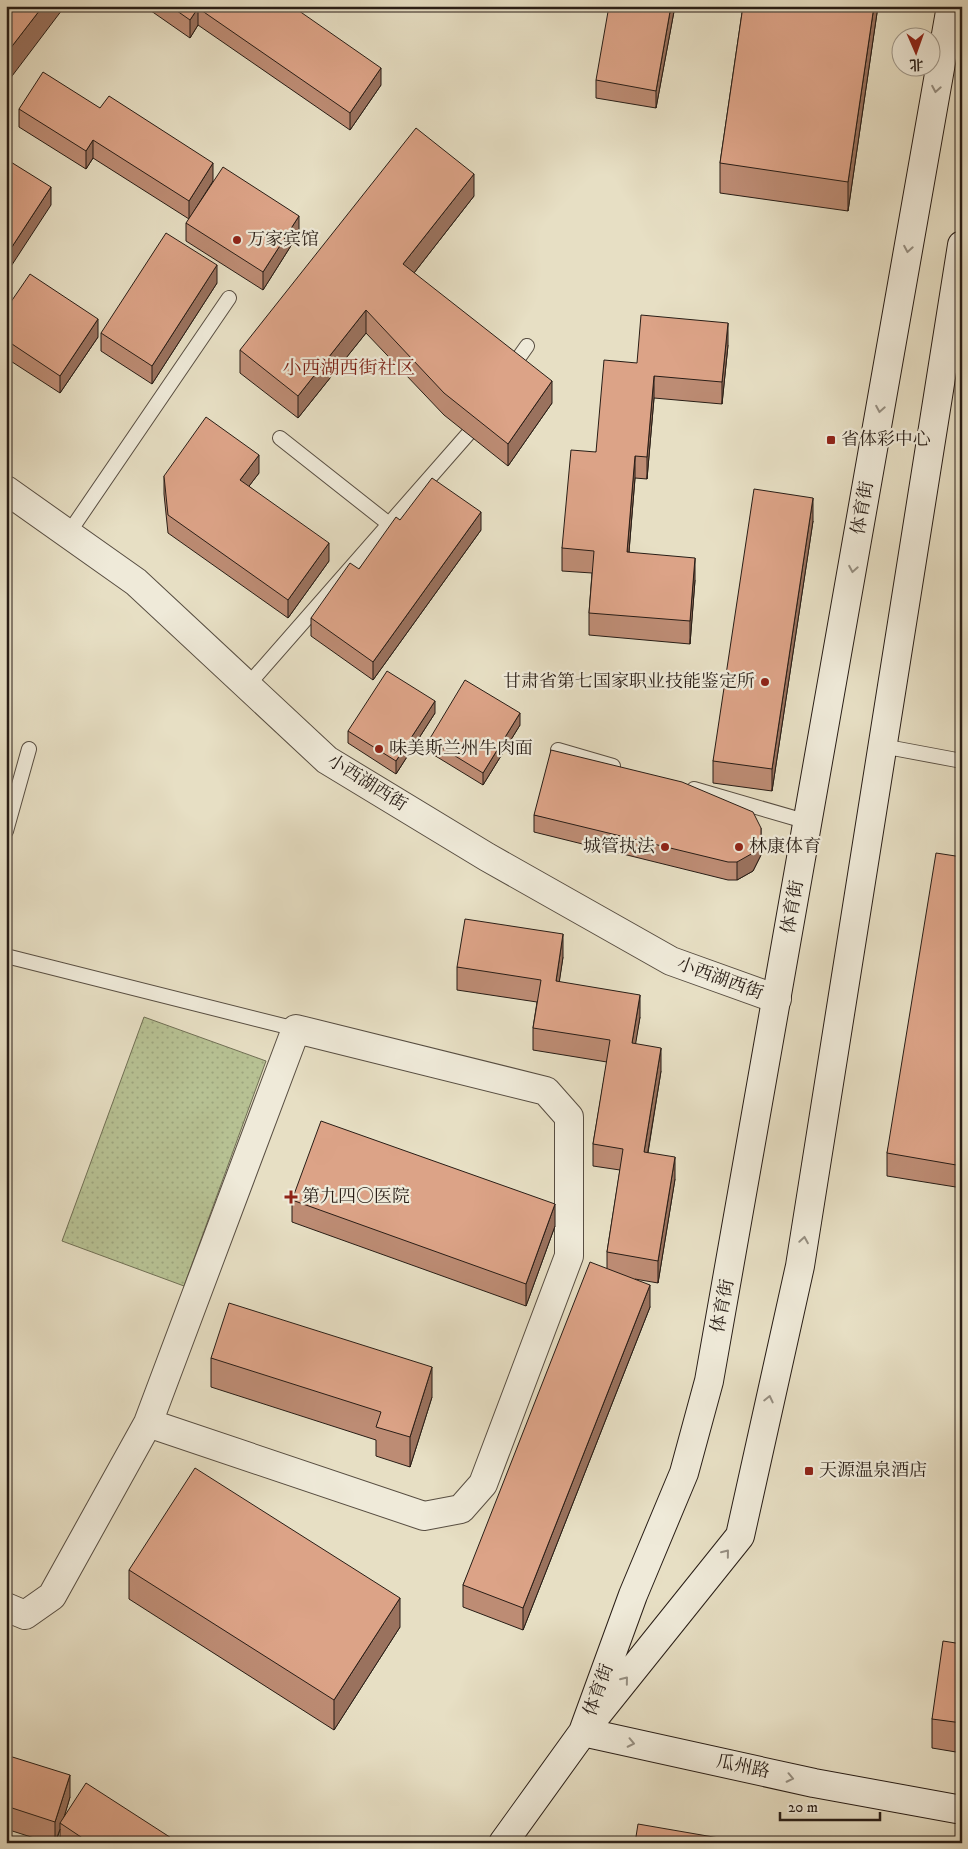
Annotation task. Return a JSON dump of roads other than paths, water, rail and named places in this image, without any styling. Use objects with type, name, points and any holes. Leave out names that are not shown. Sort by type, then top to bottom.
[{"type":"street","name":"体育街","points":[[583,1732],[633,1595],[684,1473],[710,1381],[951,6]]},
{"type":"street","name":"体育街","points":[[503,1843],[583,1732],[740,1536],[800,1266],[962,245]]},
{"type":"street","name":"小西湖西街","points":[[6,490],[136,582],[327,760],[487,857],[671,961],[777,999]]},
{"type":"street","points":[[6,1607],[25,1615],[52,1596],[148,1423],[296,1029],[546,1091],[569,1117],[569,1256],[483,1484],[461,1509],[424,1516],[148,1423]]},
{"type":"street","name":"瓜州路","points":[[583,1732],[814,1783],[962,1810]]},
{"type":"lane","points":[[68,534],[229,298]]},
{"type":"lane","points":[[510,370],[527,346]]},
{"type":"lane","points":[[247,686],[468,434]]},
{"type":"lane","points":[[280,438],[389,524]]},
{"type":"lane","points":[[882,746],[962,761]]},
{"type":"lane","points":[[6,831],[30,750]]},
{"type":"lane","points":[[558,750],[623,769]]},
{"type":"lane","points":[[679,785],[808,822]]},
{"type":"lane","points":[[6,956],[296,1029]]},
{"type":"place","name":"万家宾馆","points":[[237,240]]},
{"type":"place","name":"省体彩中心","points":[[831,440]]},
{"type":"place","name":"甘肃省第七国家职业技能鉴定所","points":[[765,682]]},
{"type":"place","name":"味美斯兰州牛肉面","points":[[379,749]]},
{"type":"place","name":"城管执法","points":[[665,847]]},
{"type":"place","name":"林康体育","points":[[739,847]]},
{"type":"place","name":"第九四〇医院","points":[[291,1197]]},
{"type":"place","name":"天源温泉酒店","points":[[809,1471]]},
{"type":"district","name":"小西湖西街社区","points":[[349,368]]}]
